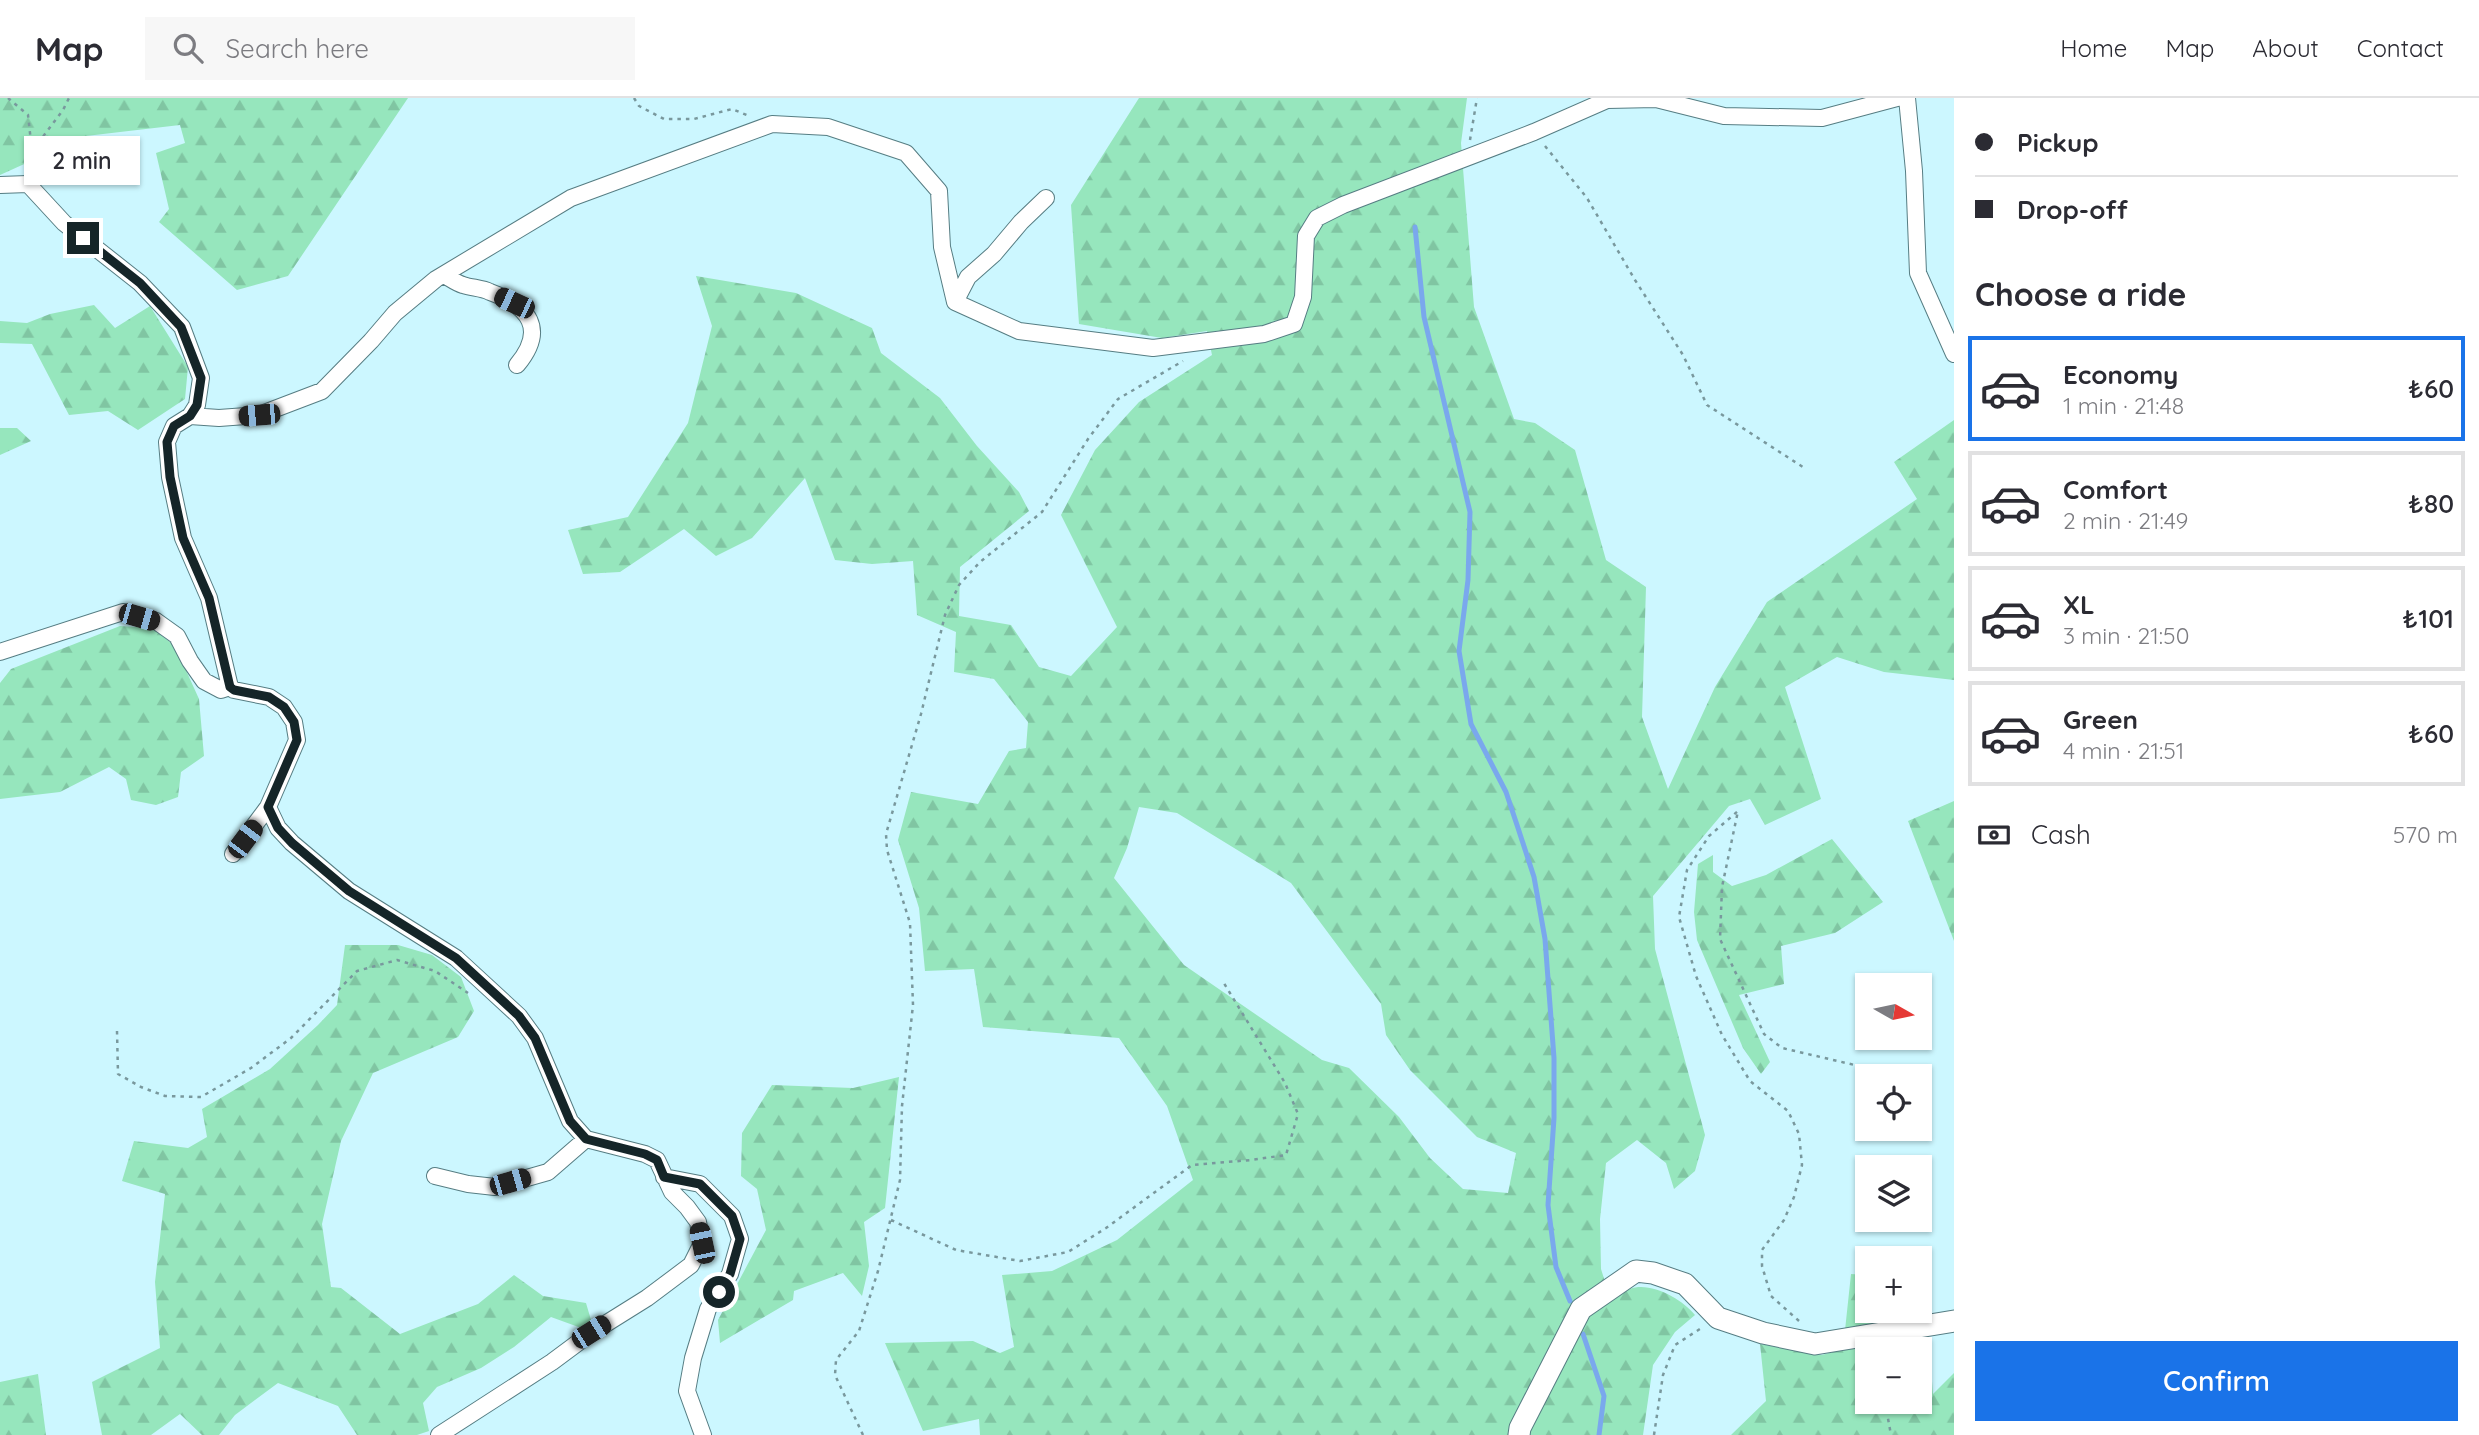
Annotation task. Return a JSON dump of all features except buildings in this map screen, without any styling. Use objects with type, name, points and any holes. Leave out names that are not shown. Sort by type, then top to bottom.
[{"type":"street","points":[[955,302],[1019,331],[1153,348],[1264,334],[1294,324],[1303,297],[1306,236],[1317,218],[1343,205],[1534,132],[1607,100],[1656,99],[1724,116],[1822,118],[1897,98]]},
{"type":"street","points":[[1907,98],[1914,172],[1918,274],[1952,345]]},
{"type":"street","points":[[190,416],[219,418],[259,415],[322,391],[395,313],[444,275],[571,198],[772,124],[828,127],[906,153],[939,191],[942,247],[955,302]]},
{"type":"street","points":[[0,185],[29,184],[64,223],[140,283],[181,327],[201,378],[197,405],[190,416],[174,426],[167,442],[170,477],[183,538],[209,598],[230,687],[269,697],[284,707],[294,722],[297,740],[268,807],[233,855]]},
{"type":"street","points":[[955,302],[968,277],[994,254],[1046,198]]},
{"type":"street","points":[[444,275],[463,285],[489,291],[514,303],[528,315],[533,331],[526,355],[517,365]]},
{"type":"street","points":[[0,652],[123,612],[156,621],[177,636],[204,681],[220,690],[230,687]]},
{"type":"street","points":[[268,807],[278,828],[292,843],[340,883],[456,958],[519,1016],[535,1038],[570,1121],[586,1139],[645,1154],[657,1160],[672,1192],[698,1222],[702,1243],[691,1265],[647,1298],[591,1332],[552,1362],[439,1435]]},
{"type":"street","points":[[435,1176],[468,1184],[495,1186],[548,1172],[586,1139]]},
{"type":"street","points":[[664,1177],[700,1184],[732,1216],[740,1239],[730,1274],[708,1309],[693,1358],[687,1391],[703,1435]]},
{"type":"street","points":[[1519,1435],[1520,1428],[1581,1309],[1636,1271],[1653,1273],[1685,1284],[1718,1318],[1763,1333],[1815,1344],[1954,1321]]},
{"type":"path","points":[[8,98],[28,115],[32,151],[29,184]]},
{"type":"path","points":[[32,151],[69,98]]},
{"type":"path","points":[[635,98],[639,106],[664,119],[694,119],[732,109],[772,124]]},
{"type":"path","points":[[1468,157],[1477,98]]},
{"type":"path","points":[[1534,132],[1587,198],[1683,355],[1707,405],[1806,469]]},
{"type":"path","points":[[863,1435],[835,1375],[836,1360],[859,1331],[878,1271],[900,1180],[902,1106],[913,1005],[910,923],[887,850],[886,834],[945,615],[959,585],[980,562],[1042,512],[1088,439],[1118,399],[1188,358]]},
{"type":"path","points":[[1801,1322],[1771,1296],[1762,1266],[1762,1250],[1784,1220],[1794,1197],[1802,1165],[1799,1133],[1788,1111],[1750,1081],[1722,1035],[1696,976],[1679,917],[1687,870],[1709,836],[1738,811],[1722,887],[1720,939],[1764,1034],[1782,1048],[1855,1065]]},
{"type":"path","points":[[117,1031],[118,1074],[165,1096],[201,1097],[251,1068],[292,1038],[357,971],[397,960],[436,971],[475,998]]},
{"type":"path","points":[[891,1220],[956,1250],[1020,1261],[1068,1252],[1106,1228],[1192,1165],[1286,1154],[1298,1114],[1284,1083],[1222,980]]},
{"type":"path","points":[[1654,1435],[1663,1375],[1675,1345],[1718,1318]]},
{"type":"path","points":[[1887,1414],[1891,1435]]},
{"type":"green space","points":[[0,98],[408,98],[288,276],[237,290],[159,222],[169,209],[156,153],[185,143],[180,125],[86,136],[0,175]]},
{"type":"green space","points":[[1139,98],[1467,98],[1461,143],[1474,307],[1514,419],[1535,423],[1575,450],[1606,560],[1646,587],[1642,717],[1668,789],[1715,687],[1767,602],[1917,499],[1894,462],[1954,420],[1954,680],[1884,672],[1837,657],[1785,687],[1821,799],[1765,825],[1750,799],[1729,806],[1653,896],[1655,949],[1705,1135],[1695,1171],[1674,1189],[1666,1163],[1637,1140],[1606,1163],[1600,1219],[1601,1269],[1611,1301],[1630,1289],[1647,1287],[1674,1298],[1695,1315],[1675,1332],[1653,1365],[1643,1435],[980,1435],[979,1419],[923,1431],[885,1343],[973,1341],[1000,1353],[1014,1347],[1002,1275],[1052,1271],[1117,1240],[1193,1180],[1167,1106],[1119,1038],[983,1027],[974,969],[925,971],[919,908],[898,840],[911,792],[978,804],[1009,751],[1026,748],[1028,722],[994,679],[954,672],[956,632],[917,615],[913,561],[872,564],[835,560],[805,478],[752,538],[716,556],[684,529],[620,572],[583,574],[568,530],[628,517],[688,423],[712,326],[696,276],[796,293],[872,328],[881,353],[940,398],[977,446],[1019,492],[1029,511],[960,567],[959,616],[1011,625],[1039,667],[1071,676],[1117,627],[1061,515],[1095,450],[1139,402],[1212,355],[1207,331],[1162,338],[1079,324],[1071,205]],"holes":[[[1139,807],[1177,813],[1291,883],[1381,1004],[1386,1035],[1410,1070],[1477,1137],[1516,1153],[1508,1193],[1463,1189],[1430,1158],[1399,1117],[1349,1068],[1322,1060],[1184,965],[1114,878],[1127,848]]]},
{"type":"green space","points":[[94,305],[115,328],[150,306],[188,367],[185,399],[138,430],[108,411],[69,415],[32,344],[0,343],[0,321],[27,323],[50,314]]},
{"type":"green space","points":[[0,428],[17,428],[31,441],[0,455]]},
{"type":"green space","points":[[120,626],[152,628],[175,646],[199,699],[204,756],[181,772],[178,797],[156,805],[131,800],[126,779],[109,767],[60,792],[0,799],[0,683],[11,669]]},
{"type":"green space","points":[[1954,801],[1954,941],[1908,821]]},
{"type":"green space","points":[[1832,839],[1883,902],[1835,933],[1781,946],[1784,984],[1739,995],[1770,1062],[1761,1074],[1743,1048],[1697,940],[1694,912],[1698,864],[1713,855],[1713,872],[1732,886],[1766,875]]},
{"type":"green space","points":[[345,945],[398,945],[432,955],[461,977],[474,1011],[458,1037],[373,1073],[341,1141],[322,1224],[331,1287],[341,1288],[400,1334],[478,1304],[514,1275],[543,1296],[586,1303],[591,1320],[584,1329],[551,1317],[514,1347],[481,1368],[437,1387],[423,1403],[429,1431],[417,1435],[357,1435],[338,1406],[278,1383],[235,1415],[219,1435],[202,1435],[180,1414],[151,1435],[102,1435],[92,1382],[160,1348],[155,1282],[165,1194],[122,1181],[134,1141],[188,1148],[207,1137],[202,1109],[270,1069],[337,1005]]},
{"type":"green space","points":[[899,1077],[885,1208],[864,1222],[869,1266],[862,1296],[843,1273],[794,1291],[793,1300],[720,1343],[718,1320],[766,1230],[757,1189],[741,1176],[742,1133],[772,1085],[853,1088]]},
{"type":"green space","points":[[1851,1274],[1855,1274],[1855,1323],[1928,1323],[1929,1337],[1855,1337],[1855,1414],[1932,1414],[1932,1381],[1933,1394],[1954,1373],[1954,1435],[1731,1435],[1766,1401],[1760,1344],[1822,1355],[1843,1349]]},
{"type":"green space","points":[[38,1374],[46,1435],[0,1435],[0,1382]]},
{"type":"waterway","points":[[1415,227],[1424,317],[1470,512],[1468,580],[1459,651],[1471,724],[1506,792],[1534,877],[1545,939],[1554,1058],[1554,1118],[1548,1205],[1556,1267],[1570,1301]]},
{"type":"waterway","points":[[1583,1334],[1604,1396],[1599,1435]]},
{"type":"route","points":[[83,238],[140,283],[181,327],[201,378],[197,405],[190,416],[174,426],[167,442],[170,477],[183,538],[209,598],[230,687],[269,697],[284,707],[294,722],[297,740],[268,807],[278,828],[349,891],[456,958],[519,1016],[535,1038],[570,1121],[586,1139],[645,1154],[657,1160],[664,1177],[700,1184],[732,1216],[740,1239],[730,1274],[719,1292]]}]
